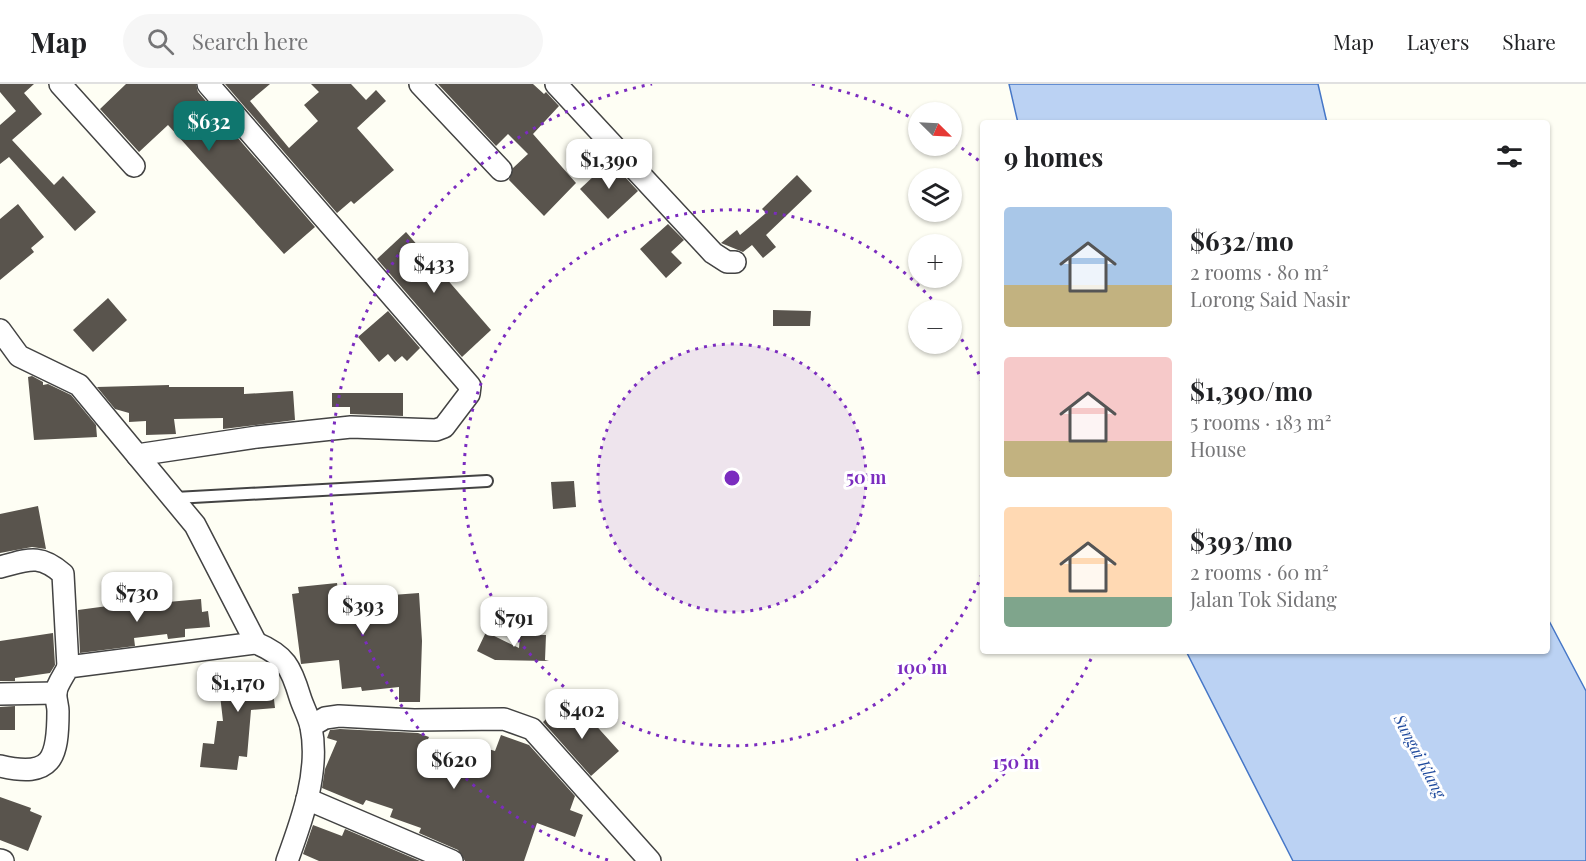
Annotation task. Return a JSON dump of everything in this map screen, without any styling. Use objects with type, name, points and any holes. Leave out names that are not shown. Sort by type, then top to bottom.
[{"type":"street","points":[[60,84],[134,166]]},
{"type":"street","points":[[137,455],[256,437],[351,427],[436,430],[444,427],[469,394],[470,386],[465,379],[208,84]]},
{"type":"street","points":[[420,84],[501,170]]},
{"type":"street","points":[[556,84],[713,253],[727,262],[735,262]]},
{"type":"street","points":[[0,330],[19,356],[78,385],[175,498],[205,543],[256,643]]},
{"type":"street","points":[[0,567],[36,558],[52,565],[63,574],[68,667],[56,693],[58,708],[54,754],[45,766],[32,771],[0,766]]},
{"type":"street","points":[[68,667],[256,643],[276,651],[289,667],[311,726],[313,751],[306,799],[287,861]]},
{"type":"street","points":[[0,694],[56,693]]},
{"type":"street","points":[[311,726],[325,718],[339,716],[414,720],[504,719],[532,729],[650,861]]},
{"type":"street","points":[[306,799],[452,861]]},
{"type":"lane","points":[[175,498],[487,481]]},
{"type":"water","points":[[1009,84],[1318,84],[1326,120],[1017,120]]},
{"type":"water","name":"Sungai Klang","points":[[1550,623],[1586,691],[1586,861],[1293,861],[1188,654],[1550,654]]},
{"type":"building","points":[[0,84],[34,84],[24,93],[42,114],[12,140],[54,185],[63,176],[96,212],[75,231],[9,157],[0,164],[0,125],[16,111],[0,92]]},
{"type":"building","points":[[126,84],[196,84],[198,92],[315,227],[284,254],[168,125],[139,152],[100,109]]},
{"type":"building","points":[[225,84],[270,84],[250,101],[289,148],[318,121],[304,105],[319,92],[311,84],[351,84],[366,100],[376,90],[386,101],[357,128],[394,170],[354,204],[351,201],[337,213]]},
{"type":"building","points":[[438,84],[533,84],[544,94],[546,92],[559,106],[533,134],[576,183],[544,216],[509,180],[513,168],[528,154],[508,134],[496,146]]},
{"type":"building","points":[[610,161],[638,191],[608,219],[580,189]]},
{"type":"building","points":[[797,175],[812,191],[766,235],[776,247],[763,258],[752,245],[743,252],[721,243],[737,230],[740,235],[766,213],[762,209]]},
{"type":"building","points":[[18,204],[44,237],[31,248],[34,252],[0,280],[0,219]]},
{"type":"building","points":[[668,224],[684,240],[671,252],[682,263],[666,278],[640,249]]},
{"type":"building","points":[[406,232],[491,330],[462,357],[377,259]]},
{"type":"building","points":[[108,298],[127,320],[93,352],[73,330]]},
{"type":"building","points":[[773,310],[811,311],[810,326],[773,326]]},
{"type":"building","points":[[388,311],[420,348],[407,361],[402,356],[395,362],[388,354],[379,362],[358,337]]},
{"type":"building","points":[[32,376],[43,382],[43,385],[48,384],[71,395],[96,425],[97,437],[34,440],[28,377]]},
{"type":"building","points":[[169,385],[169,387],[244,387],[244,394],[293,391],[295,420],[223,429],[223,418],[174,419],[176,434],[146,435],[146,421],[129,422],[129,413],[115,409],[97,387]]},
{"type":"building","points":[[332,393],[403,393],[403,416],[350,414],[350,407],[332,407]]},
{"type":"building","points":[[574,481],[576,507],[553,509],[551,482]]},
{"type":"building","points":[[38,506],[46,549],[32,547],[0,553],[0,514]]},
{"type":"building","points":[[337,583],[338,590],[378,585],[379,596],[419,593],[422,641],[420,702],[399,702],[399,687],[362,691],[361,687],[342,689],[339,660],[301,664],[292,594],[299,593],[298,587]]},
{"type":"building","points":[[201,599],[202,612],[208,611],[210,627],[185,629],[185,637],[168,639],[167,634],[134,638],[135,646],[80,653],[78,610],[145,601],[146,604]]},
{"type":"building","points":[[486,632],[519,648],[520,635],[546,635],[545,660],[549,661],[495,660],[477,651]]},
{"type":"building","points":[[53,633],[55,665],[50,673],[15,678],[15,681],[0,681],[0,641]]},
{"type":"building","points":[[268,664],[275,708],[251,710],[247,757],[239,756],[237,770],[200,767],[203,743],[214,744],[217,721],[223,721],[217,669]]},
{"type":"building","points":[[15,706],[15,730],[0,730],[0,707]]},
{"type":"building","points":[[573,709],[587,724],[591,720],[619,751],[591,776],[543,722],[556,710],[563,717]]},
{"type":"building","points":[[330,730],[418,733],[429,737],[428,739],[482,757],[485,748],[495,751],[501,735],[529,745],[575,796],[570,810],[583,815],[575,837],[537,823],[524,861],[465,861],[458,850],[419,833],[421,828],[390,817],[393,809],[366,800],[363,805],[322,788],[325,769],[337,741],[327,738]]},
{"type":"building","points":[[0,797],[31,808],[30,811],[42,816],[28,851],[0,840]]},
{"type":"building","points":[[313,825],[342,836],[345,829],[420,861],[319,861],[303,854]]}]
